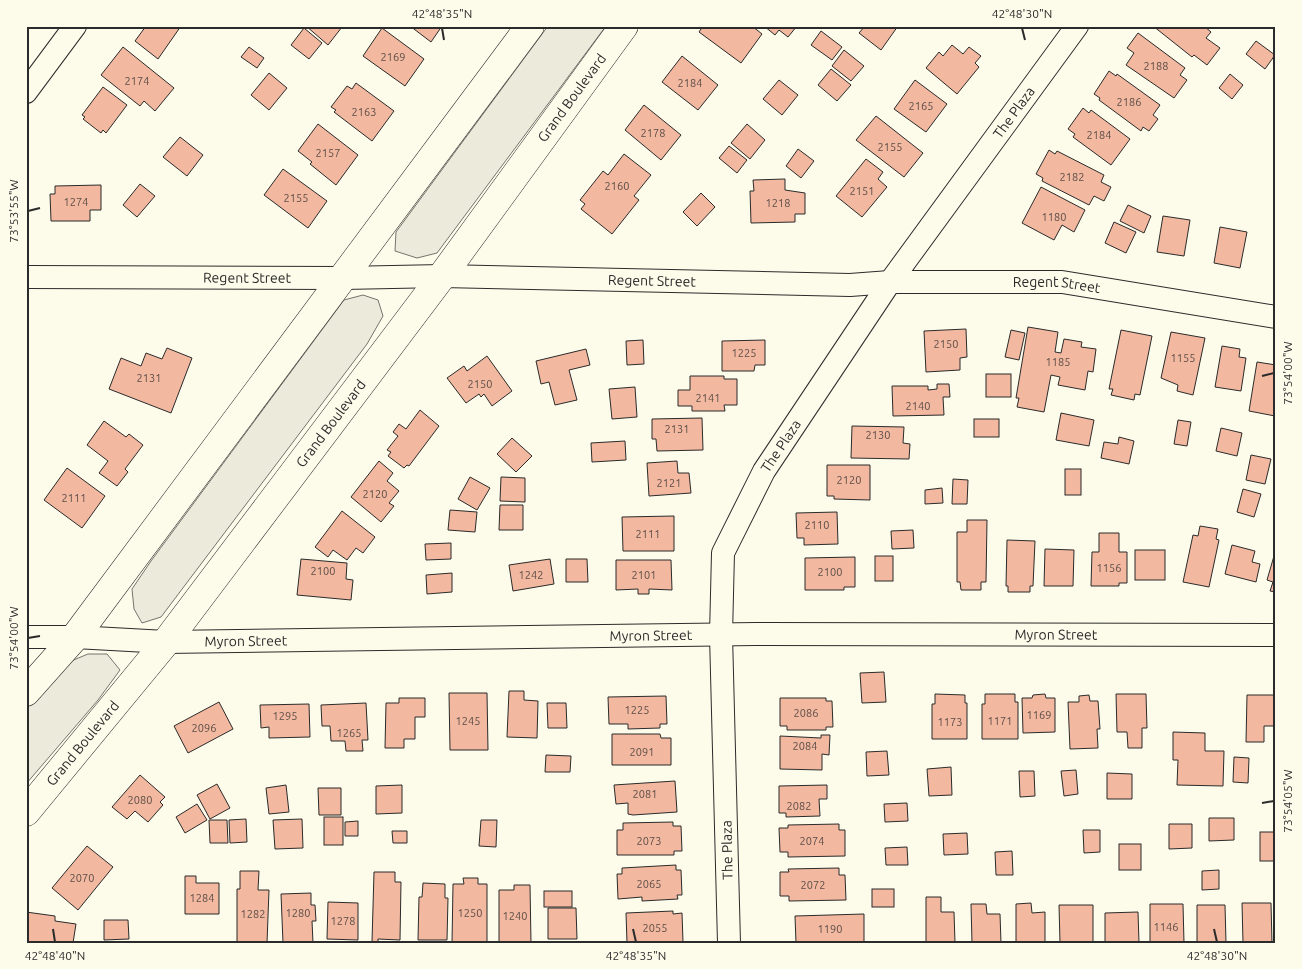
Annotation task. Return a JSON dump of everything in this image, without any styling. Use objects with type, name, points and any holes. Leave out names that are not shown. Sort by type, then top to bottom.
[{"type":"street","points":[[26,92],[74,26]]},
{"type":"street","points":[[26,692],[75,637],[530,26]]},
{"type":"street","name":"Grand Boulevard","points":[[26,812],[166,642],[442,276],[624,26]]},
{"type":"street","name":"The Plaza","points":[[729,943],[721,635],[723,553],[764,471],[890,282],[1077,26]]},
{"type":"street","name":"Regent Street","points":[[26,277],[343,278],[442,276],[850,285],[890,282],[1062,282],[1276,317]]},
{"type":"street","name":"Myron Street","points":[[26,637],[75,637],[166,642],[721,635],[1276,635]]},
{"type":"shaded area","points":[[548,26],[606,26],[437,253],[417,258],[395,251],[396,232]]},
{"type":"shaded area","points":[[363,295],[378,300],[383,316],[367,344],[161,617],[142,623],[134,609],[132,589],[344,300]]},
{"type":"shaded area","points":[[88,654],[107,654],[120,670],[98,700],[26,784],[26,706],[64,664]]},
{"type":"building","points":[[146,26],[181,26],[158,59],[135,41]]},
{"type":"building","points":[[306,26],[342,26],[342,27],[328,45]]},
{"type":"building","points":[[410,26],[442,26],[431,42]]},
{"type":"building","points":[[703,26],[752,26],[762,34],[741,63],[699,32]]},
{"type":"building","points":[[764,26],[797,26],[788,37],[779,30],[775,35]]},
{"type":"building","points":[[865,26],[898,26],[881,50],[859,33]]},
{"type":"building","points":[[1153,26],[1204,26],[1211,32],[1206,38],[1220,48],[1207,65],[1194,55],[1192,57]]},
{"type":"building","points":[[304,28],[322,43],[309,59],[291,45]]},
{"type":"building","points":[[382,28],[424,59],[405,86],[363,56]]},
{"type":"building","points":[[821,31],[842,47],[832,60],[811,45]]},
{"type":"building","points":[[1138,33],[1185,68],[1180,75],[1187,80],[1174,98],[1126,65],[1134,53],[1127,48]]},
{"type":"building","points":[[1256,41],[1275,55],[1265,69],[1246,54]]},
{"type":"building","points":[[952,45],[963,54],[969,47],[981,56],[975,63],[979,67],[957,94],[926,68],[939,52],[943,56]]},
{"type":"building","points":[[123,47],[174,88],[155,111],[144,101],[140,106],[101,75]]},
{"type":"building","points":[[249,47],[264,58],[257,68],[241,57]]},
{"type":"building","points":[[844,50],[864,66],[851,81],[832,66]]},
{"type":"building","points":[[682,56],[718,85],[698,110],[662,82]]},
{"type":"building","points":[[831,69],[851,85],[837,101],[818,85]]},
{"type":"building","points":[[1109,71],[1116,76],[1117,74],[1160,105],[1153,115],[1158,119],[1149,131],[1143,127],[1141,131],[1099,100],[1100,98],[1094,94]]},
{"type":"building","points":[[269,73],[287,88],[269,110],[251,95]]},
{"type":"building","points":[[1230,74],[1243,85],[1232,99],[1219,88]]},
{"type":"building","points":[[779,80],[798,95],[782,115],[763,99]]},
{"type":"building","points":[[915,80],[947,104],[926,132],[894,109]]},
{"type":"building","points":[[356,83],[394,111],[372,141],[334,112],[336,110],[331,107],[347,86],[352,89]]},
{"type":"building","points":[[103,87],[127,105],[106,133],[103,130],[101,133],[83,119],[85,117],[82,115]]},
{"type":"building","points":[[644,105],[681,135],[661,160],[625,130]]},
{"type":"building","points":[[1083,108],[1089,113],[1091,110],[1130,139],[1111,165],[1073,137],[1075,134],[1068,129]]},
{"type":"building","points":[[876,116],[923,153],[904,177],[856,140]]},
{"type":"building","points":[[318,124],[358,155],[336,185],[310,164],[312,162],[298,151]]},
{"type":"building","points":[[747,124],[765,140],[750,159],[731,143]]},
{"type":"building","points":[[180,137],[203,155],[187,176],[163,157]]},
{"type":"building","points":[[729,146],[747,160],[737,173],[719,158]]},
{"type":"building","points":[[798,149],[814,161],[801,178],[786,166]]},
{"type":"building","points":[[1049,150],[1055,154],[1057,151],[1104,175],[1101,182],[1111,187],[1104,201],[1094,196],[1089,205],[1042,181],[1043,178],[1036,174]]},
{"type":"building","points":[[624,154],[651,175],[634,196],[639,200],[612,234],[581,209],[585,204],[580,200],[603,171],[608,175]]},
{"type":"building","points":[[866,159],[883,172],[878,179],[887,187],[862,217],[836,196]]},
{"type":"building","points":[[283,169],[327,201],[308,228],[264,195]]},
{"type":"building","points":[[785,179],[785,190],[805,193],[805,214],[795,214],[795,222],[751,223],[750,191],[754,191],[753,180]]},
{"type":"building","points":[[140,184],[155,196],[137,217],[123,205]]},
{"type":"building","points":[[101,185],[101,210],[90,210],[90,221],[51,221],[50,194],[55,194],[55,186]]},
{"type":"building","points":[[1041,187],[1085,210],[1074,232],[1062,225],[1054,240],[1022,223]]},
{"type":"building","points":[[701,193],[715,207],[697,226],[683,212]]},
{"type":"building","points":[[1128,205],[1151,216],[1144,233],[1120,221]]},
{"type":"building","points":[[1163,216],[1190,220],[1184,256],[1157,252]]},
{"type":"building","points":[[1114,222],[1136,232],[1126,253],[1105,243]]},
{"type":"building","points":[[1220,227],[1247,232],[1240,268],[1214,263]]},
{"type":"building","points":[[1028,327],[1058,332],[1055,352],[1061,353],[1064,339],[1082,342],[1081,347],[1096,349],[1093,372],[1088,371],[1085,390],[1058,385],[1060,377],[1051,375],[1044,412],[1017,407],[1019,398],[1016,398]]},
{"type":"building","points":[[966,329],[967,357],[960,358],[960,370],[926,372],[924,331]]},
{"type":"building","points":[[1011,330],[1025,333],[1019,360],[1005,357]]},
{"type":"building","points":[[1121,330],[1152,336],[1140,395],[1135,394],[1134,400],[1111,395],[1113,389],[1109,389]]},
{"type":"building","points":[[1171,332],[1205,338],[1193,395],[1177,391],[1178,385],[1161,378]]},
{"type":"building","points":[[643,340],[644,364],[627,365],[626,341]]},
{"type":"building","points":[[765,340],[765,365],[755,365],[754,371],[722,371],[722,341]]},
{"type":"building","points":[[1222,346],[1240,349],[1239,357],[1246,358],[1241,391],[1215,387]]},
{"type":"building","points":[[167,348],[192,358],[171,413],[109,389],[121,358],[141,366],[146,353],[162,359]]},
{"type":"building","points":[[586,349],[590,365],[569,370],[577,400],[555,405],[549,382],[541,384],[536,361]]},
{"type":"building","points":[[487,356],[512,391],[492,406],[484,394],[481,397],[479,394],[466,403],[447,378],[464,366],[467,371]]},
{"type":"building","points":[[1257,362],[1276,365],[1275,416],[1249,411]]},
{"type":"building","points":[[986,374],[1011,374],[1011,397],[986,397]]},
{"type":"building","points":[[690,376],[724,376],[724,379],[737,379],[737,405],[724,405],[725,411],[692,411],[692,406],[678,406],[678,390],[690,390]]},
{"type":"building","points":[[937,384],[949,384],[950,397],[943,397],[944,415],[893,416],[892,386],[928,386],[928,390],[937,389]]},
{"type":"building","points":[[635,387],[637,417],[612,419],[609,389]]},
{"type":"building","points":[[420,410],[439,426],[409,466],[407,465],[404,468],[388,456],[391,452],[387,450],[398,436],[393,432],[399,424],[406,429]]},
{"type":"building","points":[[1061,413],[1094,420],[1089,446],[1056,440]]},
{"type":"building","points":[[702,418],[703,450],[657,451],[656,439],[652,439],[652,419]]},
{"type":"building","points":[[974,419],[999,419],[999,437],[974,437]]},
{"type":"building","points":[[1178,420],[1191,422],[1187,446],[1174,444]]},
{"type":"building","points":[[104,421],[126,437],[129,434],[143,445],[125,469],[128,472],[117,486],[99,473],[108,461],[87,445]]},
{"type":"building","points":[[852,426],[904,427],[903,443],[910,444],[909,459],[851,458]]},
{"type":"building","points":[[1221,428],[1242,433],[1237,456],[1216,451]]},
{"type":"building","points":[[1119,437],[1134,441],[1129,464],[1101,458],[1104,442],[1118,444]]},
{"type":"building","points":[[512,438],[532,456],[516,472],[497,454]]},
{"type":"building","points":[[625,441],[626,460],[592,462],[591,443]]},
{"type":"building","points":[[1251,455],[1271,459],[1265,484],[1246,480]]},
{"type":"building","points":[[379,461],[393,473],[387,481],[399,491],[389,503],[394,506],[381,522],[351,497]]},
{"type":"building","points":[[677,461],[678,473],[689,473],[691,493],[649,496],[647,463]]},
{"type":"building","points":[[827,465],[870,465],[870,500],[834,499],[834,496],[827,496]]},
{"type":"building","points":[[67,468],[105,496],[82,528],[44,500]]},
{"type":"building","points":[[1065,469],[1081,469],[1081,495],[1065,495]]},
{"type":"building","points":[[470,477],[490,488],[477,510],[458,499]]},
{"type":"building","points":[[501,477],[525,478],[525,502],[500,501]]},
{"type":"building","points":[[953,479],[968,480],[967,504],[952,504]]},
{"type":"building","points":[[942,488],[943,503],[925,504],[925,490]]},
{"type":"building","points":[[1243,489],[1261,494],[1254,517],[1237,512]]},
{"type":"building","points":[[500,505],[523,505],[523,530],[499,530]]},
{"type":"building","points":[[450,510],[477,512],[475,532],[448,530]]},
{"type":"building","points":[[342,511],[375,537],[363,553],[356,548],[347,560],[333,550],[328,557],[315,547]]},
{"type":"building","points":[[837,512],[838,544],[804,545],[804,538],[797,538],[796,513]]},
{"type":"building","points":[[674,516],[674,551],[623,551],[622,517]]},
{"type":"building","points":[[967,520],[987,520],[986,582],[981,582],[981,590],[961,590],[960,582],[957,582],[957,532],[967,532]]},
{"type":"building","points":[[1200,526],[1218,529],[1216,539],[1219,540],[1209,587],[1183,582],[1193,535],[1198,536]]},
{"type":"building","points":[[913,530],[914,548],[892,549],[891,531]]},
{"type":"building","points":[[1099,533],[1119,533],[1119,552],[1127,552],[1127,583],[1119,583],[1119,586],[1091,586],[1092,552],[1099,552]]},
{"type":"building","points":[[1007,540],[1035,541],[1033,586],[1030,586],[1030,592],[1008,592],[1008,586],[1006,586]]},
{"type":"building","points":[[451,543],[451,559],[426,560],[425,544]]},
{"type":"building","points":[[1232,545],[1255,551],[1252,562],[1260,564],[1256,582],[1225,574]]},
{"type":"building","points":[[1045,549],[1074,550],[1073,586],[1044,586]]},
{"type":"building","points":[[1276,549],[1276,592],[1270,591],[1273,582],[1267,580]]},
{"type":"building","points":[[1135,550],[1165,550],[1165,580],[1135,580]]},
{"type":"building","points":[[875,556],[893,556],[893,581],[875,581]]},
{"type":"building","points":[[855,557],[855,587],[844,587],[844,590],[805,590],[805,558]]},
{"type":"building","points":[[301,559],[347,563],[346,579],[353,580],[351,600],[297,595]]},
{"type":"building","points":[[550,559],[554,584],[513,591],[509,565]]},
{"type":"building","points":[[566,559],[587,559],[588,582],[566,582]]},
{"type":"building","points":[[616,560],[671,560],[672,590],[649,589],[649,594],[638,594],[638,589],[616,590]]},
{"type":"building","points":[[452,573],[452,592],[427,594],[426,575]]},
{"type":"building","points":[[884,672],[886,702],[862,703],[860,673]]},
{"type":"building","points":[[509,691],[524,691],[524,700],[538,701],[537,738],[507,737]]},
{"type":"building","points":[[449,693],[487,693],[488,750],[450,750]]},
{"type":"building","points":[[935,694],[965,695],[965,703],[967,703],[967,739],[932,739],[932,704],[935,704]]},
{"type":"building","points":[[985,694],[1015,694],[1015,702],[1018,702],[1018,739],[982,739],[982,704],[985,704]]},
{"type":"building","points":[[1045,694],[1046,698],[1055,698],[1055,732],[1023,733],[1022,698],[1032,698],[1033,695]]},
{"type":"building","points":[[1116,694],[1146,694],[1147,728],[1142,728],[1142,748],[1128,748],[1127,732],[1117,732]]},
{"type":"building","points":[[1089,695],[1090,701],[1098,701],[1100,729],[1097,729],[1098,748],[1070,749],[1068,702],[1079,702],[1079,696]]},
{"type":"building","points":[[1247,695],[1276,695],[1276,726],[1264,726],[1264,742],[1246,742]]},
{"type":"building","points":[[666,696],[667,724],[660,724],[660,728],[628,729],[628,724],[609,724],[608,697]]},
{"type":"building","points":[[399,698],[425,698],[425,717],[415,717],[415,739],[404,739],[404,748],[385,748],[386,703],[399,703]]},
{"type":"building","points":[[780,698],[826,698],[826,701],[832,701],[833,727],[826,727],[826,730],[787,730],[787,726],[780,726]]},
{"type":"building","points":[[219,702],[233,729],[188,753],[174,726]]},
{"type":"building","points":[[366,703],[368,740],[362,740],[363,751],[346,751],[345,741],[331,741],[330,726],[322,726],[321,705]]},
{"type":"building","points":[[547,703],[566,703],[567,728],[548,728]]},
{"type":"building","points":[[309,704],[310,737],[269,738],[269,727],[261,728],[260,705]]},
{"type":"building","points":[[1173,732],[1205,733],[1205,751],[1224,751],[1223,786],[1177,785],[1178,760],[1173,760]]},
{"type":"building","points":[[612,734],[660,734],[661,738],[671,738],[671,765],[612,765]]},
{"type":"building","points":[[821,735],[830,735],[829,755],[822,754],[822,770],[780,769],[780,736],[821,738]]},
{"type":"building","points":[[887,751],[889,775],[867,776],[866,752]]},
{"type":"building","points":[[546,755],[571,756],[570,772],[545,772]]},
{"type":"building","points":[[1234,757],[1249,758],[1248,783],[1233,782]]},
{"type":"building","points":[[951,767],[952,795],[929,796],[927,769]]},
{"type":"building","points":[[1076,770],[1078,794],[1064,796],[1061,771]]},
{"type":"building","points":[[1019,771],[1034,771],[1035,796],[1020,797]]},
{"type":"building","points":[[1107,773],[1132,774],[1132,799],[1107,799]]},
{"type":"building","points":[[140,775],[165,797],[160,802],[163,805],[148,822],[135,811],[127,819],[112,807]]},
{"type":"building","points":[[675,781],[677,812],[633,815],[628,814],[628,803],[616,804],[614,785]]},
{"type":"building","points":[[217,784],[230,808],[210,819],[197,795]]},
{"type":"building","points":[[286,785],[289,812],[269,814],[266,788]]},
{"type":"building","points":[[402,785],[402,813],[376,814],[376,786]]},
{"type":"building","points":[[827,785],[827,799],[819,799],[820,816],[786,817],[786,813],[779,813],[779,786]]},
{"type":"building","points":[[318,788],[341,788],[341,815],[319,815]]},
{"type":"building","points":[[907,803],[908,821],[885,822],[884,804]]},
{"type":"building","points":[[197,804],[207,820],[185,833],[176,817]]},
{"type":"building","points":[[324,817],[343,817],[343,845],[324,845]]},
{"type":"building","points":[[1209,818],[1234,818],[1234,840],[1209,841]]},
{"type":"building","points":[[246,819],[247,842],[230,843],[229,820]]},
{"type":"building","points":[[302,819],[303,848],[275,849],[273,820]]},
{"type":"building","points":[[209,820],[227,820],[228,843],[210,843]]},
{"type":"building","points":[[481,820],[497,820],[496,847],[479,846]]},
{"type":"building","points":[[358,821],[358,836],[345,836],[345,822]]},
{"type":"building","points":[[673,822],[673,826],[681,826],[682,851],[674,851],[674,855],[617,855],[617,830],[623,830],[623,823]]},
{"type":"building","points":[[839,824],[839,830],[845,830],[845,856],[788,857],[788,852],[780,852],[779,828],[788,828],[788,825]]},
{"type":"building","points":[[1169,824],[1192,824],[1192,848],[1169,849]]},
{"type":"building","points":[[1083,830],[1100,830],[1100,852],[1084,853]]},
{"type":"building","points":[[392,831],[407,831],[407,843],[393,843]]},
{"type":"building","points":[[1260,832],[1276,832],[1276,861],[1260,861]]},
{"type":"building","points":[[967,833],[968,854],[944,855],[943,834]]},
{"type":"building","points":[[1119,844],[1141,844],[1141,870],[1119,870]]},
{"type":"building","points":[[87,846],[113,867],[78,910],[52,888]]},
{"type":"building","points":[[907,847],[908,865],[886,865],[885,848]]},
{"type":"building","points":[[1012,851],[1013,875],[996,875],[995,852]]},
{"type":"building","points":[[676,865],[676,870],[681,870],[682,895],[677,895],[678,899],[642,901],[642,897],[618,899],[617,874],[622,874],[622,868]]},
{"type":"building","points":[[839,868],[839,875],[845,875],[846,900],[789,901],[789,896],[780,896],[780,872],[789,872],[788,869]]},
{"type":"building","points":[[1219,870],[1219,889],[1202,890],[1202,871]]},
{"type":"building","points":[[240,871],[259,871],[258,890],[269,890],[267,943],[237,943],[237,889],[240,889]]},
{"type":"building","points":[[374,872],[395,872],[395,882],[401,882],[400,940],[378,939],[378,942],[372,942]]},
{"type":"building","points":[[185,876],[196,876],[196,883],[219,883],[219,914],[185,914]]},
{"type":"building","points":[[463,878],[478,878],[478,884],[487,884],[487,943],[452,943],[453,884],[464,884]]},
{"type":"building","points":[[423,883],[445,884],[445,898],[448,898],[447,940],[418,940],[419,897],[422,897]]},
{"type":"building","points":[[514,885],[530,885],[531,943],[499,943],[499,890],[514,890]]},
{"type":"building","points":[[872,889],[894,889],[894,907],[872,907]]},
{"type":"building","points":[[544,891],[572,891],[572,907],[544,907]]},
{"type":"building","points":[[311,893],[311,905],[315,905],[316,921],[312,921],[313,943],[283,943],[281,894]]},
{"type":"building","points":[[926,897],[941,897],[941,912],[954,912],[955,943],[926,943]]},
{"type":"building","points":[[328,902],[358,903],[358,940],[327,939]]},
{"type":"building","points":[[1031,903],[1032,913],[1045,912],[1045,943],[1016,943],[1016,904]]},
{"type":"building","points":[[1242,903],[1271,903],[1272,943],[1243,943]]},
{"type":"building","points":[[971,904],[986,904],[987,914],[1000,914],[1001,943],[972,943]]},
{"type":"building","points":[[1150,904],[1183,904],[1184,943],[1150,943]]},
{"type":"building","points":[[1059,905],[1093,905],[1093,943],[1060,943]]},
{"type":"building","points":[[1197,905],[1225,905],[1226,943],[1197,943]]},
{"type":"building","points":[[548,908],[576,908],[577,939],[548,939]]},
{"type":"building","points":[[673,911],[673,914],[682,913],[683,942],[627,943],[626,913]]},
{"type":"building","points":[[26,912],[55,916],[55,921],[76,924],[73,943],[26,943]]},
{"type":"building","points":[[1138,912],[1139,943],[1105,943],[1105,913]]},
{"type":"building","points":[[864,914],[864,943],[796,943],[795,916]]},
{"type":"building","points":[[104,920],[128,920],[129,939],[104,940]]}]
